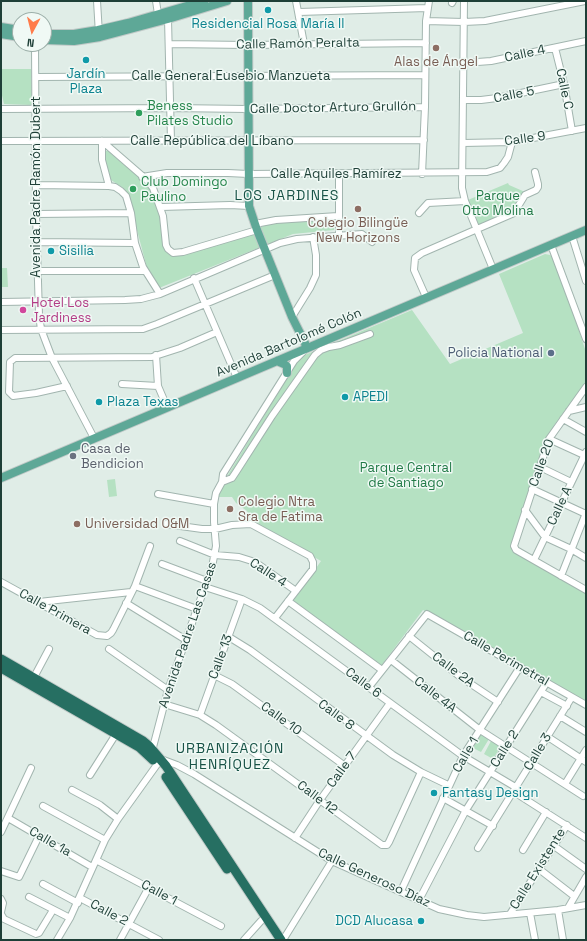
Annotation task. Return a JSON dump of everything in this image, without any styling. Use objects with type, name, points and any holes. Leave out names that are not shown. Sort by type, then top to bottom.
[{"type":"highway","points":[[1,659],[32,681],[116,734],[151,753]]},
{"type":"highway","points":[[1,668],[32,681],[143,741],[282,940]]},
{"type":"highway","points":[[159,762],[274,940]]},
{"type":"main road","points":[[52,40],[74,41],[204,1]]},
{"type":"main road","points":[[52,34],[99,34],[168,19],[227,1]]},
{"type":"main road","points":[[248,1],[247,45],[249,206],[264,249],[306,348]]},
{"type":"main road","points":[[1,27],[12,29]]},
{"type":"main road","points":[[1,34],[12,36]]},
{"type":"main road","name":"Avenida Bartolomé Colón","points":[[1,478],[586,230]]},
{"type":"main road","points":[[277,361],[287,366],[287,373]]},
{"type":"street","points":[[97,1],[99,34]]},
{"type":"street","points":[[156,1],[158,14]]},
{"type":"street","points":[[296,1],[304,44]]},
{"type":"street","points":[[464,1],[462,188],[465,201],[494,269]]},
{"type":"street","points":[[426,21],[485,21],[555,4],[585,1]]},
{"type":"street","points":[[299,12],[428,4],[426,21],[426,75],[422,174]]},
{"type":"street","points":[[168,19],[171,141]]},
{"type":"street","name":"Calle 4","points":[[464,63],[491,61],[586,41]]},
{"type":"street","name":"Calle Ramón Peralta","points":[[169,44],[247,45],[426,43]]},
{"type":"street","name":"Calle C","points":[[555,48],[564,84],[572,131]]},
{"type":"street","name":"Avenida Padre Ramón Dubert","points":[[35,52],[36,242],[38,301],[41,329],[52,358],[94,438]]},
{"type":"street","name":"Calle General Eusebio Manzueta","points":[[36,76],[248,77],[426,75]]},
{"type":"street","name":"Calle 5","points":[[463,100],[497,98],[564,84]]},
{"type":"street","name":"Calle Doctor Arturo Grullón","points":[[1,109],[425,107]]},
{"type":"street","name":"Calle 9","points":[[463,142],[512,142],[586,128]]},
{"type":"street","name":"Calle República del Líbano","points":[[1,141],[424,140]]},
{"type":"street","points":[[102,141],[147,180],[153,188],[161,207],[166,245],[173,253],[184,252],[276,220],[338,216]]},
{"type":"street","points":[[102,141],[102,160],[109,186]]},
{"type":"street","name":"Calle Aquiles Ramírez","points":[[142,177],[167,173],[422,174],[487,172],[500,168],[508,157],[512,142]]},
{"type":"street","points":[[426,297],[414,270],[415,258],[422,253],[514,213],[525,195],[536,190],[538,187],[535,172]]},
{"type":"street","points":[[339,174],[339,235]]},
{"type":"street","points":[[36,185],[109,186],[115,187],[124,193],[131,213],[135,242],[145,271],[160,294]]},
{"type":"street","points":[[419,213],[428,203],[465,201]]},
{"type":"street","points":[[161,207],[215,205],[249,206]]},
{"type":"street","points":[[36,214],[131,213]]},
{"type":"street","points":[[1,302],[141,299],[160,294],[280,242],[296,239],[362,234],[372,242]]},
{"type":"street","points":[[572,236],[586,281]]},
{"type":"street","points":[[292,317],[310,288],[316,275],[316,255],[313,238]]},
{"type":"street","points":[[36,242],[135,242]]},
{"type":"street","points":[[551,245],[586,338]]},
{"type":"street","points":[[37,271],[145,271]]},
{"type":"street","points":[[1,330],[143,329],[275,275]]},
{"type":"street","points":[[194,278],[237,378]]},
{"type":"street","points":[[67,386],[16,397],[9,392],[10,362],[13,359],[143,357],[180,348],[217,332]]},
{"type":"street","points":[[222,482],[232,478],[276,410],[315,355],[321,350],[331,346],[340,345],[370,334]]},
{"type":"street","points":[[324,340],[331,346]]},
{"type":"street","name":"Avenida Padre Las Casas","points":[[151,753],[168,690],[215,555],[214,504],[216,493],[222,482],[223,474],[287,373],[306,348]]},
{"type":"street","points":[[156,355],[158,386],[167,407]]},
{"type":"street","points":[[122,384],[158,386]]},
{"type":"street","name":"Calle 20","points":[[534,560],[516,550],[514,547],[525,510],[550,439],[586,386]]},
{"type":"street","points":[[268,404],[276,410]]},
{"type":"street","points":[[569,411],[586,407]]},
{"type":"street","points":[[563,418],[586,432]]},
{"type":"street","points":[[550,439],[585,454]]},
{"type":"street","name":"Calle A","points":[[534,560],[562,504],[570,482],[585,454]]},
{"type":"street","points":[[540,467],[570,482]]},
{"type":"street","points":[[532,489],[586,514],[561,576]]},
{"type":"street","points":[[158,494],[214,504]]},
{"type":"street","points":[[525,510],[545,537],[586,558]]},
{"type":"street","points":[[166,524],[192,528],[215,529],[240,524],[255,525],[310,556],[313,562],[313,569],[274,618]]},
{"type":"street","name":"Calle 4","points":[[180,541],[215,555],[239,557],[255,562],[296,591]]},
{"type":"street","name":"Calle Primera","points":[[1,582],[97,635],[107,636],[111,634],[135,586],[150,546]]},
{"type":"street","points":[[534,560],[586,589]]},
{"type":"street","name":"Calle 6","points":[[162,564],[256,606],[463,756],[491,772],[515,790]]},
{"type":"street","points":[[135,586],[197,609]]},
{"type":"street","points":[[39,602],[131,592]]},
{"type":"street","name":"Calle 13","points":[[200,715],[242,599]]},
{"type":"street","points":[[288,601],[382,670]]},
{"type":"street","points":[[126,603],[186,640]]},
{"type":"street","name":"Calle Perimetral","points":[[409,636],[427,614],[586,705]]},
{"type":"street","points":[[369,687],[409,636]]},
{"type":"street","name":"Calle 2A","points":[[409,636],[459,676],[498,702]]},
{"type":"street","name":"Calle 8","points":[[229,637],[250,650],[366,737],[421,772],[448,785]]},
{"type":"street","points":[[32,681],[49,649]]},
{"type":"street","points":[[109,649],[168,690]]},
{"type":"street","name":"Calle 4A","points":[[391,660],[480,730]]},
{"type":"street","name":"Calle 1","points":[[401,891],[448,785],[463,756],[520,667]]},
{"type":"street","name":"Calle 10","points":[[214,675],[232,684],[345,766]]},
{"type":"street","name":"Calle 2","points":[[419,900],[466,810],[547,682]]},
{"type":"street","points":[[541,692],[567,706]]},
{"type":"street","name":"Calle 3","points":[[478,848],[572,697]]},
{"type":"street","name":"Calle 7","points":[[295,838],[320,800],[390,703]]},
{"type":"street","name":"Calle 12","points":[[164,704],[200,715],[231,735],[382,845],[386,845],[389,842],[421,772]]},
{"type":"street","points":[[560,716],[586,732]]},
{"type":"street","points":[[480,730],[583,796]]},
{"type":"street","points":[[90,775],[116,734]]},
{"type":"street","points":[[548,737],[583,760]]},
{"type":"street","points":[[564,784],[583,760],[586,750]]},
{"type":"street","points":[[57,940],[79,900],[105,840],[118,819],[159,762]]},
{"type":"street","name":"Calle Generoso Díaz","points":[[159,762],[177,764],[332,861],[439,909],[484,917],[558,910],[586,905]]},
{"type":"street","points":[[1,832],[31,768]]},
{"type":"street","points":[[72,790],[100,805],[118,819]]},
{"type":"street","points":[[515,790],[586,838]]},
{"type":"street","points":[[443,798],[493,826]]},
{"type":"street","points":[[43,806],[105,840]]},
{"type":"street","points":[[523,850],[546,812]]},
{"type":"street","name":"Calle 1a","points":[[8,818],[92,867]]},
{"type":"street","name":"Calle Existente","points":[[510,914],[567,825]]},
{"type":"street","points":[[1,871],[19,877],[40,836]]},
{"type":"street","points":[[554,846],[586,869]]},
{"type":"street","name":"Calle 1","points":[[96,860],[221,926]]},
{"type":"street","points":[[282,940],[332,861]]},
{"type":"street","points":[[539,870],[574,896]]},
{"type":"street","points":[[568,908],[586,877]]},
{"type":"street","name":"Calle 2","points":[[44,884],[129,924],[159,940]]},
{"type":"street","points":[[120,940],[149,887]]},
{"type":"street","points":[[29,897],[70,918]]},
{"type":"street","points":[[1,899],[1,913],[4,919],[36,934],[39,933],[52,910]]},
{"type":"street","points":[[558,910],[563,940]]},
{"type":"street","points":[[530,912],[535,940]]},
{"type":"street","points":[[244,940],[261,921]]},
{"type":"green space","points":[[1,69],[31,69],[32,105],[4,104],[1,91]]},
{"type":"green space","points":[[104,151],[108,151],[155,191],[164,239],[168,249],[180,254],[270,224],[335,214],[334,230],[293,234],[159,288],[147,268],[129,200],[123,188],[111,180],[102,153]]},
{"type":"green space","name":"Parque Otto Molina","points":[[508,183],[509,185],[525,192],[514,212],[479,227],[468,200]]},
{"type":"green space","name":"Parque Central de Santiago","points":[[545,254],[555,258],[586,352],[586,382],[555,424],[548,437],[511,547],[513,552],[586,592],[586,704],[423,610],[381,666],[293,601],[321,561],[251,521],[247,511],[236,503],[232,497],[218,497],[226,478],[300,357],[412,310],[450,364],[523,333],[499,274]]},
{"type":"green space","points":[[1,268],[7,268],[8,287],[1,287]]},
{"type":"green space","points":[[115,479],[117,496],[109,497],[107,480]]},
{"type":"green space","points":[[481,734],[489,739],[481,752],[473,748]]},
{"type":"green space","points":[[491,741],[501,746],[493,759],[484,754]]},
{"type":"place","name":"Residencial Rosa María II","points":[[268,10]]},
{"type":"place","name":"Alas de Ángel","points":[[436,48]]},
{"type":"place","name":"Jardín Plaza","points":[[86,60]]},
{"type":"place","name":"Beness Pilates Studio","points":[[139,113]]},
{"type":"place","name":"Club Domingo Paulino","points":[[133,189]]},
{"type":"place","name":"Colegio Bilingüe New Horizons","points":[[358,209]]},
{"type":"place","name":"Sisilia","points":[[51,251]]},
{"type":"place","name":"Hotel Los Jardiness","points":[[23,310]]},
{"type":"place","name":"Policia National","points":[[551,353]]},
{"type":"place","name":"APEDI","points":[[345,397]]},
{"type":"place","name":"Plaza Texas","points":[[99,402]]},
{"type":"place","name":"Casa de Bendicion","points":[[73,456]]},
{"type":"place","name":"Colegio Ntra Sra de Fatima","points":[[230,509]]},
{"type":"place","name":"Universidad O&M","points":[[77,524]]},
{"type":"place","name":"Fantasy Design","points":[[434,793]]},
{"type":"place","name":"DCD Alucasa","points":[[421,921]]},
{"type":"district","name":"LOS JARDINES","points":[[287,196]]},
{"type":"district","name":"URBANIZACIÓN HENRÍQUEZ","points":[[230,758]]}]
